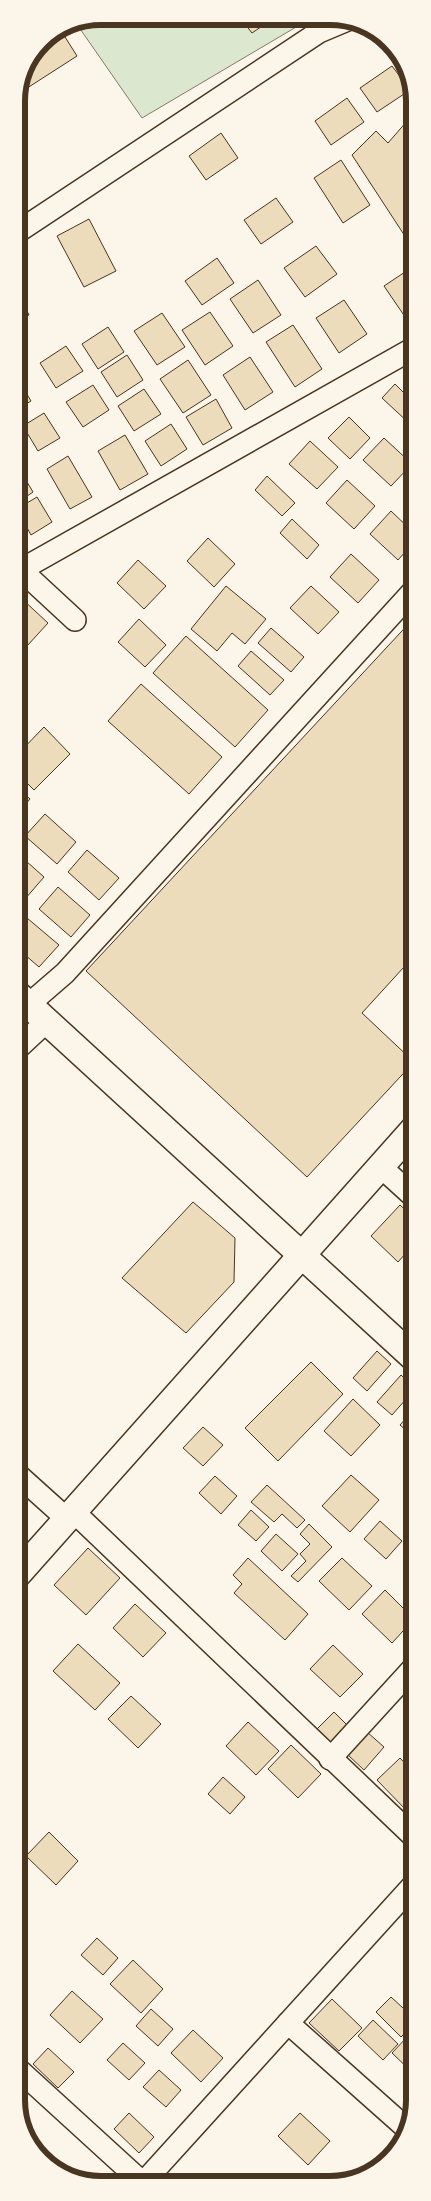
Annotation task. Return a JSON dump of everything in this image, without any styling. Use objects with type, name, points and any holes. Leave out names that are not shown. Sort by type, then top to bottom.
[{"type":"street","points":[[25,227],[319,32],[335,25]]},
{"type":"street","points":[[25,564],[406,352]]},
{"type":"street","points":[[25,574],[75,620]]},
{"type":"street","points":[[25,1023],[30,1007],[65,973],[406,599]]},
{"type":"street","points":[[30,1007],[406,1351]]},
{"type":"street","points":[[25,1566],[406,1138]]},
{"type":"street","points":[[381,1167],[406,1190]]},
{"type":"street","points":[[25,1480],[70,1516],[406,1831]]},
{"type":"street","points":[[330,1760],[406,1676]]},
{"type":"street","points":[[149,2176],[406,1892]]},
{"type":"street","points":[[288,2023],[402,2124]]},
{"type":"street","points":[[25,2075],[135,2176]]},
{"type":"green space","points":[[101,25],[300,25],[142,118],[80,28]]},
{"type":"building","points":[[246,25],[264,25],[252,33]]},
{"type":"building","points":[[64,35],[77,56],[27,88],[33,67],[41,55],[59,38]]},
{"type":"building","points":[[392,66],[403,80],[405,93],[377,112],[360,88]]},
{"type":"building","points":[[347,98],[364,122],[331,145],[315,121]]},
{"type":"building","points":[[406,122],[406,238],[352,155],[376,131],[388,143]]},
{"type":"building","points":[[221,133],[238,158],[206,180],[189,156]]},
{"type":"building","points":[[341,160],[370,205],[343,223],[314,178]]},
{"type":"building","points":[[276,198],[293,222],[261,244],[244,220]]},
{"type":"building","points":[[89,219],[116,271],[84,287],[57,236]]},
{"type":"building","points":[[316,246],[337,274],[305,297],[284,268]]},
{"type":"building","points":[[217,258],[234,283],[202,305],[185,281]]},
{"type":"building","points":[[406,271],[406,318],[384,286]]},
{"type":"building","points":[[258,280],[281,315],[253,333],[230,299]]},
{"type":"building","points":[[344,300],[367,334],[339,353],[316,318]]},
{"type":"building","points":[[25,307],[29,315],[25,317]]},
{"type":"building","points":[[210,312],[233,346],[205,365],[182,330]]},
{"type":"building","points":[[162,313],[185,347],[157,365],[134,331]]},
{"type":"building","points":[[293,325],[322,369],[295,387],[266,342]]},
{"type":"building","points":[[108,327],[124,352],[98,369],[82,344]]},
{"type":"building","points":[[66,346],[83,371],[56,388],[40,363]]},
{"type":"building","points":[[127,355],[143,380],[117,397],[101,372]]},
{"type":"building","points":[[250,357],[273,392],[245,410],[223,375]]},
{"type":"building","points":[[188,360],[211,395],[183,413],[160,379]]},
{"type":"building","points":[[395,384],[406,395],[406,420],[382,398]]},
{"type":"building","points":[[93,385],[109,410],[83,427],[66,402]]},
{"type":"building","points":[[144,389],[161,414],[134,431],[118,406]]},
{"type":"building","points":[[25,391],[31,401],[25,405]]},
{"type":"building","points":[[216,399],[232,428],[203,445],[186,417]]},
{"type":"building","points":[[44,413],[60,438],[38,451],[25,429],[25,425]]},
{"type":"building","points":[[349,417],[370,438],[350,459],[328,438]]},
{"type":"building","points":[[171,424],[187,449],[161,466],[145,441]]},
{"type":"building","points":[[125,435],[148,474],[120,490],[98,451]]},
{"type":"building","points":[[384,438],[406,458],[406,470],[391,486],[363,460]]},
{"type":"building","points":[[310,441],[338,467],[317,489],[289,464]]},
{"type":"building","points":[[68,456],[92,497],[70,509],[47,469]]},
{"type":"building","points":[[267,476],[295,503],[282,516],[255,490]]},
{"type":"building","points":[[25,479],[33,492],[25,498]]},
{"type":"building","points":[[347,480],[375,506],[354,529],[326,503]]},
{"type":"building","points":[[37,497],[52,522],[31,535],[25,524],[25,504]]},
{"type":"building","points":[[391,511],[406,525],[406,551],[398,560],[370,534]]},
{"type":"building","points":[[292,519],[319,545],[307,559],[280,533]]},
{"type":"building","points":[[208,538],[235,564],[214,587],[187,561]]},
{"type":"building","points":[[351,554],[379,580],[358,603],[330,577]]},
{"type":"building","points":[[138,560],[166,586],[144,609],[117,583]]},
{"type":"building","points":[[226,586],[266,619],[245,644],[232,633],[217,651],[191,629]]},
{"type":"building","points":[[311,586],[339,612],[318,634],[290,608]]},
{"type":"building","points":[[25,602],[48,623],[27,646],[25,644]]},
{"type":"building","points":[[139,619],[166,645],[145,667],[118,642]]},
{"type":"building","points":[[406,627],[406,965],[362,1013],[406,1054],[406,1071],[307,1177],[86,971]]},
{"type":"building","points":[[271,628],[304,657],[291,672],[258,643]]},
{"type":"building","points":[[186,636],[268,710],[235,747],[153,673]]},
{"type":"building","points":[[251,651],[284,680],[270,695],[238,666]]},
{"type":"building","points":[[141,684],[222,757],[189,794],[108,721]]},
{"type":"building","points":[[44,727],[70,754],[34,790],[25,781],[25,747]]},
{"type":"building","points":[[25,794],[30,799],[25,805]]},
{"type":"building","points":[[45,814],[76,842],[57,864],[25,836]]},
{"type":"building","points":[[87,850],[119,878],[99,900],[68,872]]},
{"type":"building","points":[[25,860],[44,877],[25,899]]},
{"type":"building","points":[[58,887],[90,915],[71,937],[39,909]]},
{"type":"building","points":[[27,918],[59,945],[39,967],[25,955],[25,920]]},
{"type":"building","points":[[193,1202],[235,1238],[234,1282],[186,1333],[122,1278]]},
{"type":"building","points":[[400,1205],[406,1211],[406,1253],[398,1262],[371,1236]]},
{"type":"building","points":[[377,1351],[391,1364],[367,1391],[353,1378]]},
{"type":"building","points":[[311,1362],[343,1394],[278,1461],[245,1428]]},
{"type":"building","points":[[401,1375],[406,1380],[406,1399],[392,1415],[377,1402]]},
{"type":"building","points":[[353,1399],[380,1425],[351,1456],[324,1431]]},
{"type":"building","points":[[406,1418],[406,1430],[400,1425]]},
{"type":"building","points":[[203,1427],[223,1445],[203,1466],[183,1448]]},
{"type":"building","points":[[351,1475],[379,1500],[350,1532],[322,1506]]},
{"type":"building","points":[[215,1476],[237,1496],[221,1514],[199,1493]]},
{"type":"building","points":[[267,1485],[305,1520],[297,1528],[282,1514],[274,1522],[251,1502]]},
{"type":"building","points":[[251,1510],[269,1527],[256,1541],[238,1525]]},
{"type":"building","points":[[380,1521],[402,1541],[386,1559],[364,1539]]},
{"type":"building","points":[[309,1524],[332,1547],[298,1582],[291,1576],[306,1561],[300,1554],[310,1544],[300,1534]]},
{"type":"building","points":[[276,1534],[298,1554],[282,1571],[261,1551]]},
{"type":"building","points":[[88,1548],[120,1578],[86,1615],[54,1585]]},
{"type":"building","points":[[248,1558],[308,1614],[285,1640],[234,1593],[242,1584],[233,1575]]},
{"type":"building","points":[[342,1558],[372,1586],[349,1610],[319,1581]]},
{"type":"building","points":[[385,1590],[406,1611],[406,1628],[392,1643],[362,1614]]},
{"type":"building","points":[[135,1604],[166,1633],[143,1657],[113,1628]]},
{"type":"building","points":[[78,1644],[120,1683],[95,1710],[53,1671]]},
{"type":"building","points":[[333,1645],[363,1674],[340,1697],[310,1669]]},
{"type":"building","points":[[131,1696],[161,1724],[138,1748],[108,1719]]},
{"type":"building","points":[[334,1712],[349,1727],[329,1746],[315,1731]]},
{"type":"building","points":[[248,1722],[279,1751],[256,1775],[226,1746]]},
{"type":"building","points":[[367,1732],[384,1747],[364,1770],[347,1754]]},
{"type":"building","points":[[291,1745],[321,1774],[298,1798],[268,1769]]},
{"type":"building","points":[[400,1758],[406,1764],[406,1810],[377,1780]]},
{"type":"building","points":[[223,1777],[245,1797],[230,1814],[208,1794]]},
{"type":"building","points":[[49,1832],[78,1861],[56,1885],[26,1856]]},
{"type":"building","points":[[97,1938],[118,1958],[103,1975],[81,1955]]},
{"type":"building","points":[[133,1960],[163,1989],[141,2013],[110,1984]]},
{"type":"building","points":[[72,1991],[103,2019],[80,2043],[50,2015]]},
{"type":"building","points":[[391,1997],[406,2011],[406,2032],[401,2037],[376,2012]]},
{"type":"building","points":[[332,1999],[362,2028],[339,2051],[309,2023]]},
{"type":"building","points":[[151,2009],[173,2029],[158,2046],[136,2026]]},
{"type":"building","points":[[373,2020],[398,2044],[383,2060],[358,2036]]},
{"type":"building","points":[[193,2030],[223,2058],[201,2082],[171,2053]]},
{"type":"building","points":[[406,2038],[406,2066],[392,2053]]},
{"type":"building","points":[[123,2043],[145,2063],[129,2080],[107,2060]]},
{"type":"building","points":[[48,2048],[74,2072],[58,2088],[33,2064]]},
{"type":"building","points":[[159,2070],[181,2090],[166,2107],[143,2087]]},
{"type":"building","points":[[129,2113],[154,2137],[139,2153],[114,2129]]},
{"type":"building","points":[[300,2113],[330,2141],[308,2165],[278,2136]]}]
